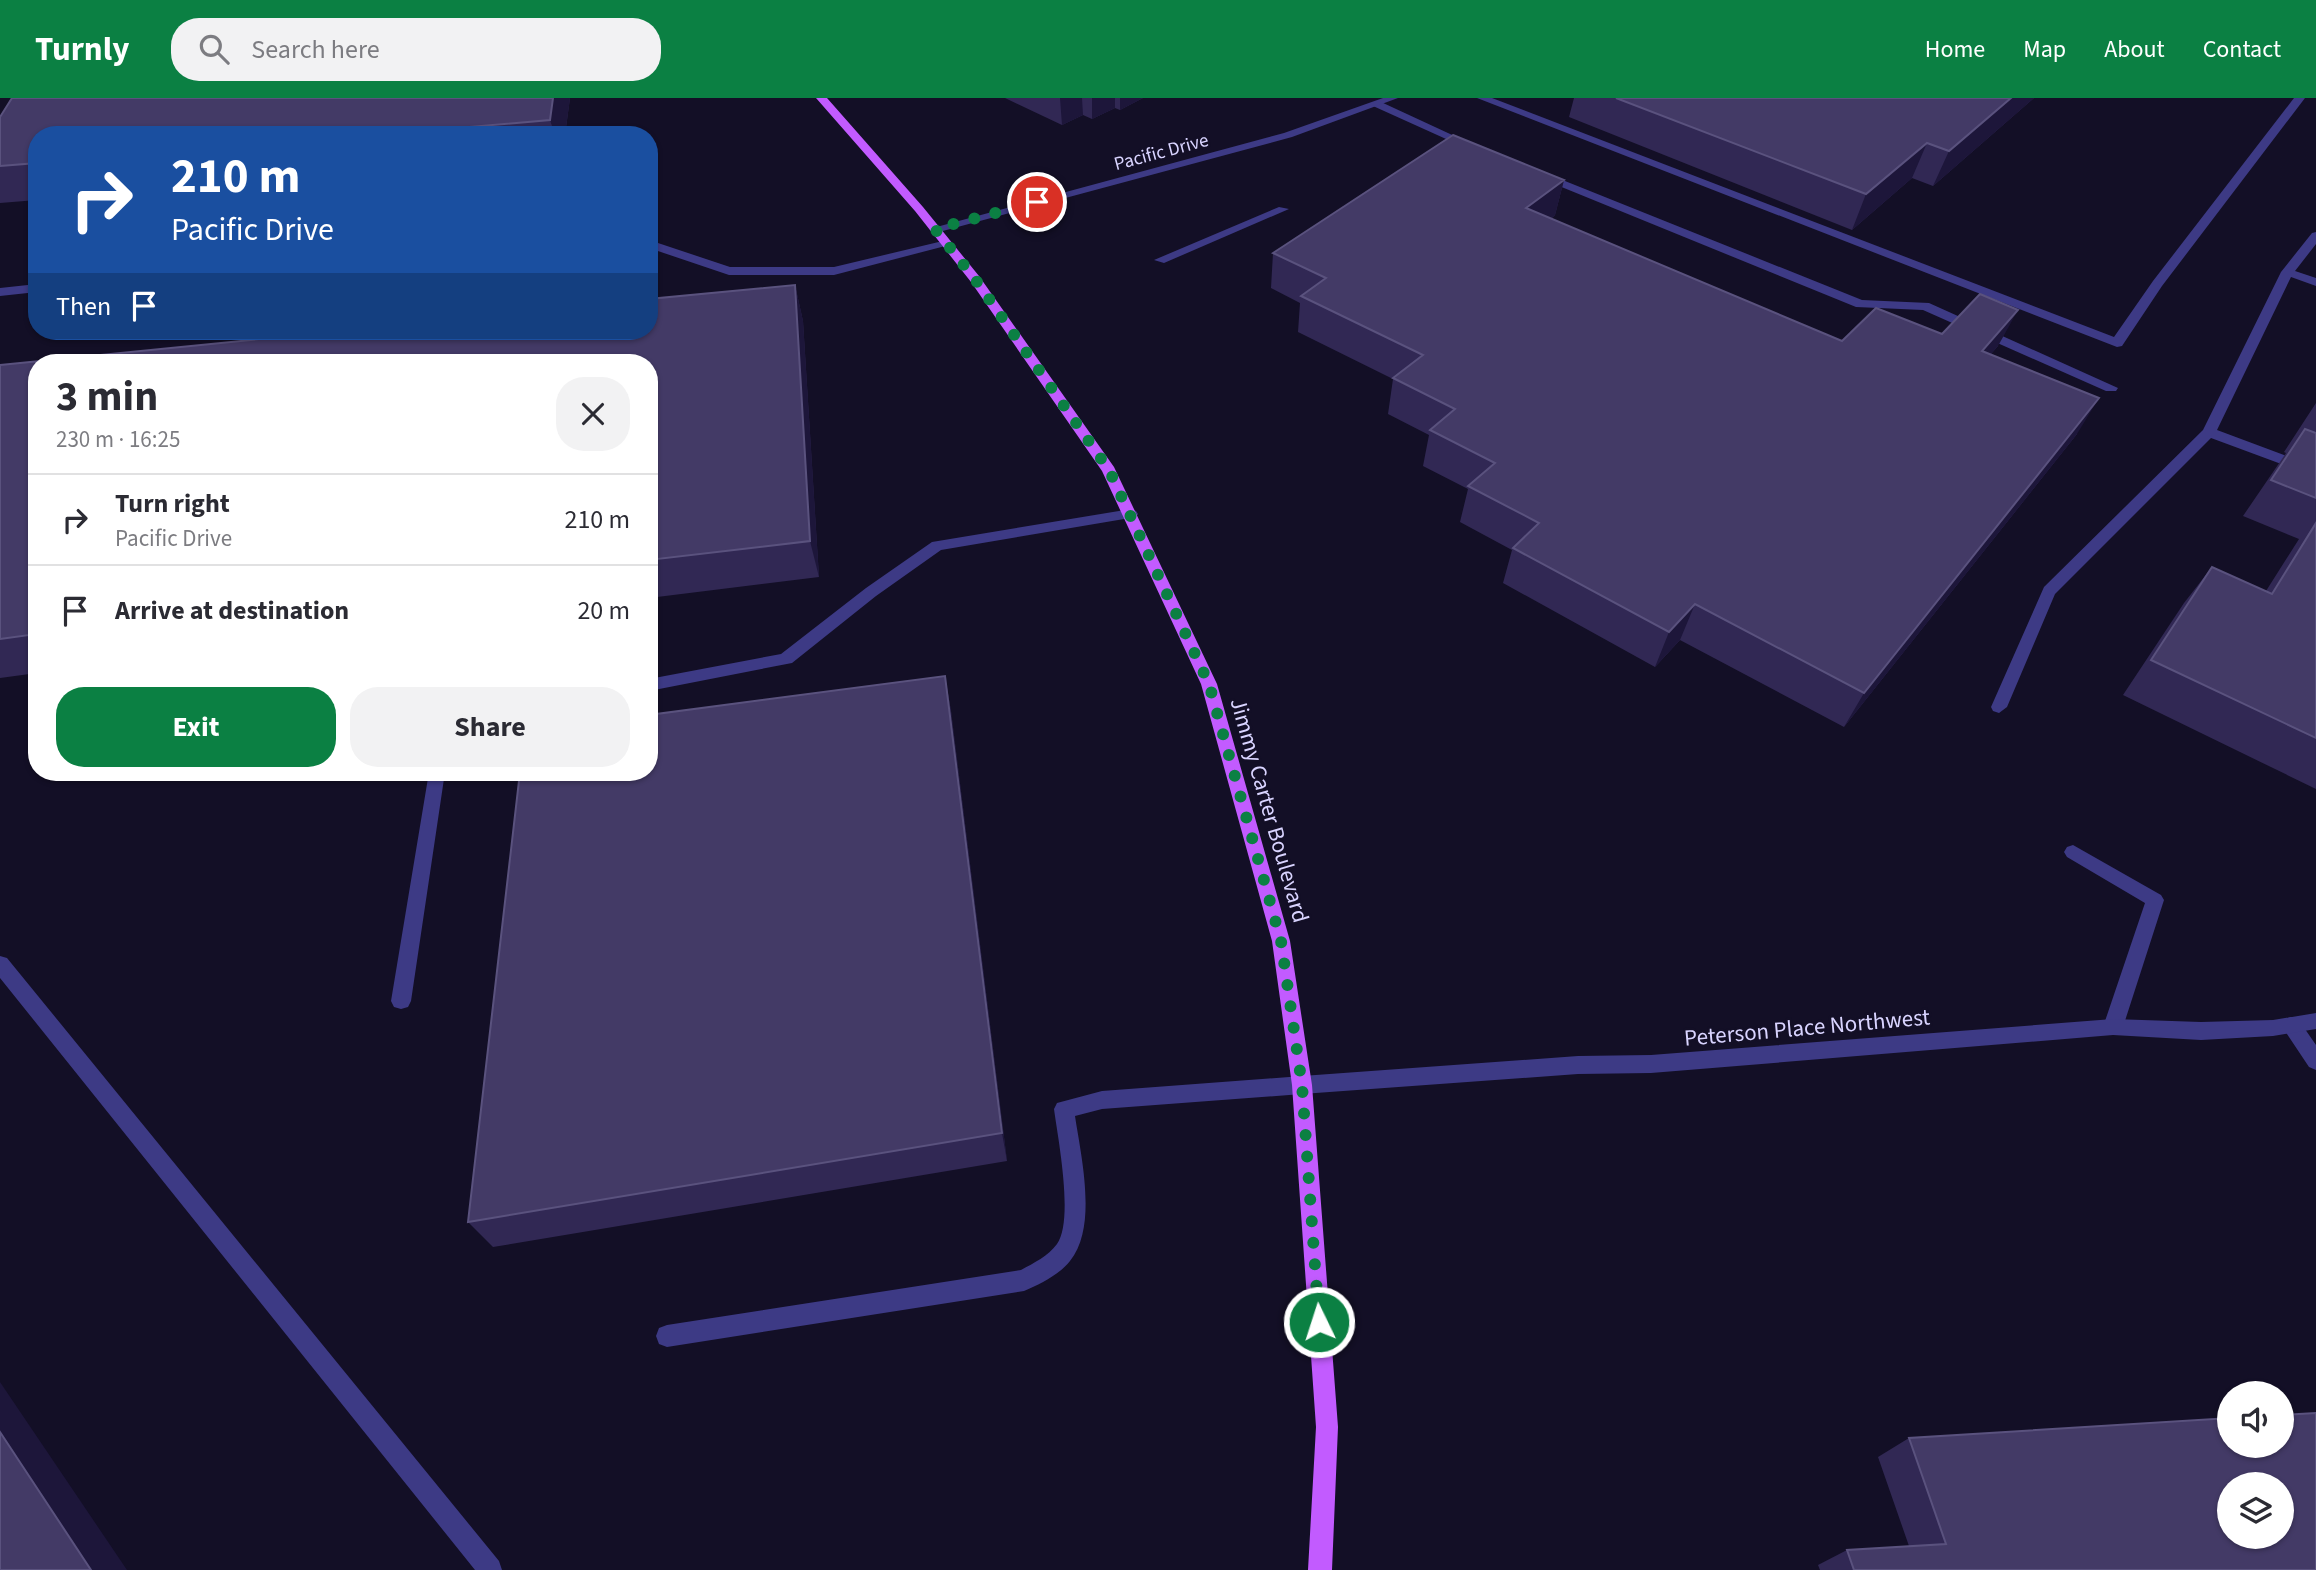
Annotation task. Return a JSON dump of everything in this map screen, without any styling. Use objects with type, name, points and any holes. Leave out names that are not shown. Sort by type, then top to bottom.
[{"type":"main road","name":"Jimmy Carter Boulevard","points":[[821,98],[975,279],[1109,470],[1209,684],[1281,941],[1302,1085],[1327,1427],[1320,1570]]},
{"type":"street","name":"Pacific Drive","points":[[935,229],[1287,135],[1393,98]]},
{"type":"street","points":[[1482,98],[2117,343],[2157,284],[2300,98]]},
{"type":"street","points":[[1377,104],[1488,153]]},
{"type":"street","points":[[1526,169],[1860,304],[1925,306],[2111,388]]},
{"type":"street","points":[[1160,260],[1283,209]]},
{"type":"street","points":[[1998,707],[2049,591],[2209,432],[2287,272],[2316,236]]},
{"type":"street","points":[[658,247],[729,271],[835,271],[947,244]]},
{"type":"street","points":[[2287,272],[2316,282]]},
{"type":"street","points":[[0,292],[28,289]]},
{"type":"street","points":[[2209,432],[2316,472]]},
{"type":"street","points":[[658,683],[786,659],[871,592],[937,546],[1131,514]]},
{"type":"street","points":[[401,1001],[437,781]]},
{"type":"street","points":[[2073,852],[2155,900],[2113,1027]]},
{"type":"street","points":[[0,964],[489,1570]]},
{"type":"street","name":"Peterson Place Northwest","points":[[667,1336],[1024,1280],[1054,1264],[1068,1246],[1076,1208],[1064,1109],[1102,1100],[1578,1065],[1651,1065],[2113,1027],[2201,1031],[2316,1021]]},
{"type":"street","points":[[2291,1025],[2316,1060]]},
{"type":"building","points":[[12,98],[553,98],[550,120],[481,126],[28,126],[28,164],[0,166],[0,117]]},
{"type":"building","points":[[1616,98],[2011,98],[1949,151],[1927,143],[1866,194]]},
{"type":"building","points":[[1453,135],[1564,180],[1526,208],[1842,341],[1876,308],[1942,334],[1980,294],[2018,310],[1982,351],[2099,398],[1864,693],[1695,604],[1669,632],[1513,548],[1539,523],[1468,486],[1495,463],[1430,430],[1455,409],[1393,378],[1423,355],[1301,296],[1326,278],[1273,253]]},
{"type":"building","points":[[795,285],[810,541],[658,559],[658,354],[110,354],[250,340],[658,340],[658,298]]},
{"type":"building","points":[[28,362],[28,635],[0,639],[0,365]]},
{"type":"building","points":[[2305,429],[2316,433],[2316,498],[2271,480]]},
{"type":"building","points":[[2316,523],[2316,738],[2151,660],[2212,567],[2272,594]]},
{"type":"building","points":[[945,676],[1002,1133],[468,1222],[519,781],[658,781],[658,714]]},
{"type":"building","points":[[2316,1413],[2316,1570],[1854,1570],[1847,1550],[1946,1544],[1909,1438],[2217,1419],[2217,1458],[2294,1458],[2294,1414]]},
{"type":"building","points":[[0,1432],[91,1570],[0,1570]]},
{"type":"route","points":[[1037,202],[935,229],[975,279],[1109,470],[1209,684],[1281,941],[1302,1085],[1319,1322]]}]
